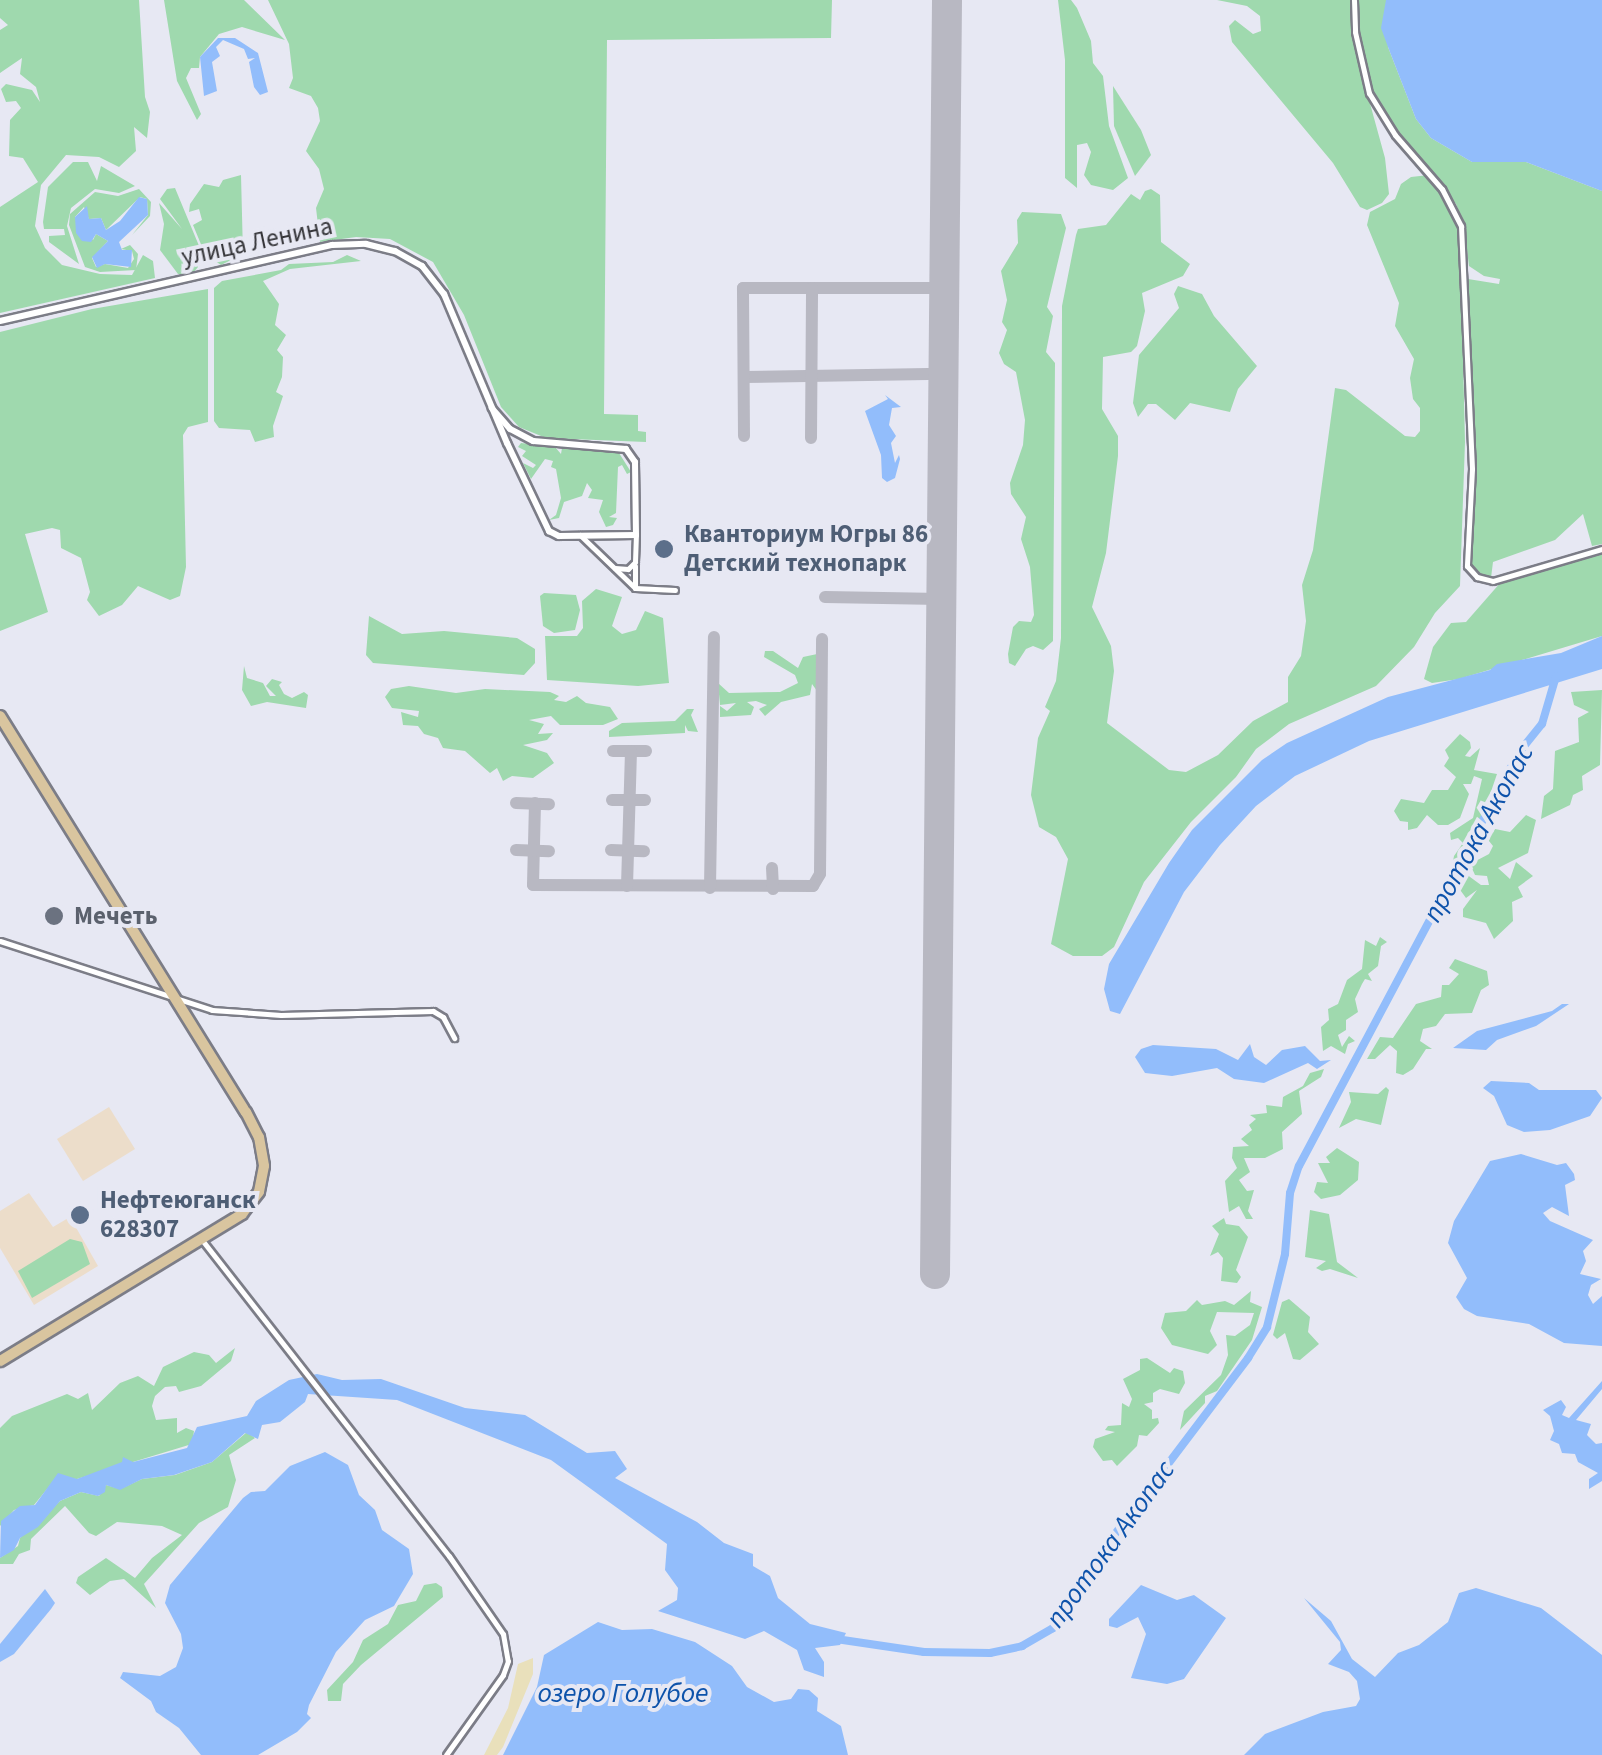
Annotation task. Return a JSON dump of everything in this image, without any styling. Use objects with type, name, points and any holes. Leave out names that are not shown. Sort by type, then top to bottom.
[{"type":"main road","points":[[0,716],[255,1128],[264,1156],[262,1184],[252,1204],[202,1239],[0,1362]]},
{"type":"street","points":[[1354,0],[1355,32],[1369,93],[1395,135],[1442,189],[1461,226],[1472,469],[1467,566],[1477,577],[1493,581],[1602,549]]},
{"type":"street","name":"улица Ленина","points":[[0,321],[332,245],[376,245],[414,260],[438,283],[549,531],[580,536]]},
{"type":"street","points":[[492,408],[517,434],[545,442],[626,449],[635,462],[635,588]]},
{"type":"street","points":[[508,443],[517,434]]},
{"type":"street","points":[[580,536],[636,535]]},
{"type":"street","points":[[580,536],[635,588],[675,590]]},
{"type":"street","points":[[612,566],[623,570],[635,562]]},
{"type":"street","points":[[0,942],[212,1010],[260,1015],[433,1011],[440,1013],[454,1038]]},
{"type":"street","points":[[202,1239],[449,1556],[504,1634],[508,1661],[495,1689],[446,1755]]},
{"type":"shaded area","points":[[109,1107],[135,1149],[83,1181],[57,1139]]},
{"type":"shaded area","points":[[29,1193],[53,1227],[70,1217],[98,1266],[34,1305],[0,1248],[0,1211]]},
{"type":"green space","points":[[0,0],[139,0],[145,97],[150,112],[147,138],[134,127],[136,151],[119,167],[99,157],[66,155],[41,185],[35,226],[45,248],[62,265],[100,274],[132,275],[143,255],[153,261],[155,278],[0,313],[0,207],[38,182],[23,158],[9,156],[10,120],[21,108],[16,101],[6,102],[1,89],[6,84],[32,90],[40,102],[36,87],[20,74],[22,58],[0,73],[0,30],[8,25],[0,18]]},
{"type":"green space","points":[[164,0],[244,0],[285,40],[242,27],[219,34],[200,57],[199,68],[191,68],[186,78],[201,114],[197,120],[177,81]]},
{"type":"green space","points":[[268,0],[832,0],[831,38],[607,40],[604,414],[638,415],[638,431],[646,432],[646,442],[546,438],[519,427],[501,407],[464,315],[433,262],[390,239],[356,237],[320,242],[316,208],[324,189],[319,169],[306,151],[320,121],[318,108],[311,96],[289,88],[293,78],[289,44]]},
{"type":"green space","points":[[1058,0],[1071,0],[1077,8],[1091,41],[1093,63],[1103,76],[1109,126],[1128,178],[1113,190],[1091,185],[1084,175],[1091,152],[1087,143],[1077,145],[1077,188],[1065,178],[1065,60]]},
{"type":"green space","points":[[1217,0],[1351,0],[1355,49],[1385,158],[1389,194],[1382,203],[1367,210],[1360,207],[1333,163],[1232,42],[1229,26],[1235,20],[1253,34],[1261,31],[1260,16],[1247,6]]},
{"type":"green space","points":[[1357,0],[1386,0],[1388,47],[1416,119],[1431,138],[1472,162],[1526,162],[1602,191],[1602,544],[1592,546],[1583,514],[1555,540],[1493,562],[1491,578],[1479,575],[1470,565],[1475,468],[1468,279],[1499,284],[1500,279],[1484,276],[1469,266],[1464,225],[1456,204],[1398,133],[1372,92],[1361,46]]},
{"type":"green space","points":[[1113,86],[1141,130],[1151,155],[1135,176],[1114,126]]},
{"type":"green space","points":[[73,162],[88,162],[97,181],[101,166],[135,186],[119,193],[95,189],[71,208],[67,226],[79,264],[49,242],[49,236],[65,235],[64,229],[44,229],[43,222],[48,187]]},
{"type":"green space","points":[[241,175],[243,254],[221,265],[205,254],[193,225],[202,220],[199,209],[189,212],[190,204],[204,184],[219,187],[223,180]]},
{"type":"green space","points":[[1429,175],[1443,193],[1460,229],[1465,442],[1460,586],[1435,613],[1414,647],[1376,686],[1289,724],[1256,749],[1144,882],[1114,947],[1102,956],[1073,956],[1051,944],[1068,859],[1056,837],[1039,827],[1031,795],[1038,738],[1050,711],[1045,707],[1056,681],[1061,638],[1062,306],[1078,229],[1106,225],[1131,194],[1140,200],[1151,189],[1160,195],[1161,242],[1190,264],[1183,276],[1142,293],[1145,311],[1137,346],[1131,352],[1103,357],[1102,409],[1118,436],[1118,456],[1106,553],[1092,607],[1111,646],[1114,671],[1107,723],[1169,770],[1186,772],[1218,755],[1253,721],[1288,702],[1288,677],[1301,656],[1306,621],[1302,585],[1313,550],[1335,388],[1346,390],[1405,436],[1415,437],[1420,431],[1420,408],[1413,399],[1410,378],[1414,359],[1395,326],[1399,303],[1367,225],[1370,212],[1395,199],[1401,184],[1411,177]]},
{"type":"green space","points":[[175,188],[202,253],[202,258],[196,258],[198,267],[193,273],[186,268],[184,274],[178,274],[160,250],[164,224],[159,203],[182,229],[160,199],[167,189]]},
{"type":"green space","points":[[139,189],[151,202],[150,216],[132,235],[148,215],[147,199],[140,197],[106,230],[101,218],[89,219],[84,207],[75,217],[93,240],[96,234],[108,241],[92,258],[96,267],[105,264],[128,268],[134,259],[132,251],[121,249],[130,245],[138,254],[136,270],[100,272],[85,267],[69,225],[70,214],[95,192],[118,196]]},
{"type":"green space","points":[[1022,212],[1061,214],[1066,228],[1047,307],[1053,316],[1046,352],[1055,363],[1053,641],[1043,650],[1033,646],[1026,649],[1015,666],[1009,663],[1008,654],[1013,627],[1019,621],[1031,622],[1034,615],[1030,567],[1021,539],[1026,517],[1011,494],[1010,483],[1023,445],[1025,420],[1016,372],[1004,364],[999,353],[1007,330],[1002,322],[1007,300],[1001,271],[1018,243],[1017,220]]},
{"type":"green space","points":[[347,255],[361,261],[290,269],[263,281],[279,304],[275,325],[286,335],[277,350],[283,357],[276,392],[283,396],[273,426],[274,437],[255,442],[250,430],[219,428],[214,421],[214,288],[222,281],[281,270],[289,264],[333,262]]},
{"type":"green space","points":[[1178,286],[1202,294],[1214,316],[1257,366],[1238,389],[1230,412],[1190,403],[1175,420],[1156,404],[1148,404],[1138,417],[1133,403],[1139,355],[1179,308],[1174,294]]},
{"type":"green space","points":[[208,289],[208,422],[188,427],[183,435],[186,567],[180,596],[170,600],[138,586],[122,605],[99,616],[87,600],[90,592],[81,558],[61,548],[60,530],[52,528],[25,534],[48,612],[0,631],[0,332],[92,309]]},
{"type":"green space","points":[[521,443],[555,447],[561,454],[562,448],[619,453],[631,472],[627,474],[622,465],[618,467],[616,513],[609,517],[617,518],[613,525],[606,527],[599,512],[603,500],[588,498],[592,490],[587,483],[582,496],[564,502],[559,518],[549,520],[556,515],[561,498],[556,469],[551,467],[553,461],[545,459],[531,479],[523,463],[533,468],[536,465],[522,456],[526,451],[518,447]]},
{"type":"green space","points":[[1602,551],[1602,636],[1459,679],[1432,683],[1424,679],[1433,647],[1451,623],[1466,622],[1501,582]]},
{"type":"green space","points":[[596,589],[622,597],[612,626],[622,634],[636,630],[645,611],[663,618],[669,683],[638,686],[547,680],[545,636],[577,636],[583,628],[582,601]]},
{"type":"green space","points":[[576,595],[580,610],[575,630],[554,633],[543,626],[540,596]]},
{"type":"green space","points":[[369,616],[402,634],[444,631],[517,638],[535,649],[535,663],[524,675],[373,663],[366,655]]},
{"type":"green space","points":[[765,651],[773,651],[798,668],[803,657],[822,653],[820,695],[812,684],[810,695],[781,702],[765,716],[759,709],[767,705],[756,701],[747,702],[754,707],[751,715],[720,717],[720,706],[727,711],[736,703],[720,705],[718,683],[729,693],[780,692],[798,683],[795,675],[764,657]]},
{"type":"green space","points":[[244,666],[247,678],[263,683],[270,696],[276,696],[266,686],[272,679],[282,682],[279,685],[284,694],[292,698],[304,692],[308,695],[306,708],[267,702],[251,706],[242,690]]},
{"type":"green space","points":[[409,686],[456,693],[485,689],[550,692],[559,696],[554,700],[566,702],[577,696],[586,703],[610,707],[618,719],[603,725],[560,725],[551,716],[529,720],[544,724],[538,734],[553,733],[547,740],[523,745],[547,753],[554,763],[533,778],[512,776],[503,781],[497,768],[490,773],[465,751],[443,748],[438,738],[424,734],[418,726],[403,725],[401,712],[418,717],[419,711],[392,708],[385,697],[391,689]]},
{"type":"green space","points":[[1602,690],[1600,765],[1582,776],[1583,790],[1573,795],[1570,805],[1541,819],[1544,796],[1553,789],[1555,751],[1579,742],[1578,718],[1589,712],[1574,705],[1571,692]]},
{"type":"green space","points":[[687,709],[694,709],[691,715],[698,732],[688,731],[685,725],[685,733],[609,737],[609,731],[622,723],[675,721]]},
{"type":"green space","points":[[1460,734],[1470,742],[1465,756],[1470,757],[1480,748],[1474,770],[1497,774],[1483,815],[1451,872],[1454,856],[1463,843],[1458,838],[1451,840],[1450,833],[1473,818],[1482,779],[1474,776],[1471,784],[1463,784],[1469,794],[1460,818],[1448,825],[1438,825],[1427,815],[1417,828],[1408,830],[1408,822],[1400,821],[1394,811],[1401,799],[1424,803],[1432,790],[1448,790],[1456,777],[1444,766],[1449,758],[1445,750]]},
{"type":"green space","points":[[1526,815],[1536,820],[1528,853],[1498,868],[1510,879],[1516,862],[1533,876],[1518,887],[1523,897],[1512,902],[1513,921],[1494,939],[1486,923],[1463,917],[1463,909],[1477,890],[1466,898],[1458,887],[1466,874],[1481,885],[1489,885],[1487,876],[1475,875],[1470,864],[1489,854],[1493,846],[1485,836],[1495,829],[1510,832]]},
{"type":"green space","points":[[1380,937],[1387,942],[1381,946],[1378,966],[1368,974],[1372,981],[1365,979],[1355,999],[1358,1012],[1346,1020],[1346,1030],[1338,1035],[1342,1047],[1349,1036],[1355,1041],[1348,1044],[1345,1054],[1331,1046],[1323,1051],[1321,1027],[1329,1020],[1328,1009],[1338,1004],[1347,980],[1362,969],[1365,940],[1376,946]]},
{"type":"green space","points":[[1455,959],[1487,971],[1489,985],[1481,990],[1472,1013],[1445,1014],[1436,1026],[1423,1029],[1420,1041],[1432,1049],[1426,1049],[1413,1069],[1403,1075],[1396,1073],[1397,1051],[1390,1045],[1375,1059],[1367,1059],[1380,1037],[1393,1038],[1416,1004],[1441,997],[1442,985],[1449,985],[1459,974],[1449,968]]},
{"type":"green space","points":[[1324,1069],[1321,1077],[1299,1091],[1302,1114],[1282,1132],[1283,1149],[1265,1158],[1244,1158],[1250,1172],[1239,1180],[1247,1191],[1254,1190],[1248,1211],[1253,1219],[1246,1219],[1239,1206],[1229,1212],[1225,1181],[1237,1168],[1232,1158],[1233,1147],[1249,1146],[1241,1139],[1252,1130],[1249,1125],[1256,1119],[1250,1115],[1267,1113],[1266,1105],[1282,1107],[1283,1097],[1303,1086],[1310,1073]]},
{"type":"green space","points":[[1386,1087],[1389,1090],[1381,1125],[1356,1119],[1339,1128],[1351,1102],[1349,1092],[1378,1094]]},
{"type":"green space","points":[[1337,1148],[1359,1162],[1358,1180],[1340,1195],[1321,1199],[1314,1192],[1317,1182],[1328,1183],[1318,1163],[1330,1163],[1326,1157]]},
{"type":"green space","points":[[1310,1210],[1329,1214],[1337,1262],[1358,1278],[1330,1269],[1322,1271],[1316,1268],[1326,1261],[1305,1257]]},
{"type":"green space","points":[[1224,1218],[1226,1224],[1239,1226],[1248,1237],[1236,1270],[1241,1277],[1237,1283],[1221,1281],[1223,1258],[1218,1252],[1210,1256],[1219,1234],[1212,1226]]},
{"type":"green space","points":[[70,1239],[82,1242],[90,1264],[32,1298],[18,1271]]},
{"type":"green space","points":[[1251,1291],[1250,1302],[1262,1307],[1252,1340],[1217,1391],[1205,1396],[1205,1403],[1180,1430],[1184,1411],[1221,1375],[1228,1355],[1226,1335],[1235,1336],[1250,1325],[1254,1313],[1217,1312],[1210,1331],[1217,1345],[1208,1354],[1172,1345],[1161,1328],[1165,1313],[1186,1311],[1197,1300],[1202,1305],[1225,1301],[1234,1305]]},
{"type":"green space","points":[[1289,1299],[1310,1317],[1308,1332],[1319,1344],[1300,1360],[1293,1359],[1285,1333],[1277,1339],[1273,1335],[1282,1302]]},
{"type":"green space","points":[[235,1348],[231,1361],[201,1386],[179,1392],[176,1386],[165,1387],[155,1396],[152,1406],[156,1420],[177,1418],[177,1433],[186,1428],[194,1431],[192,1444],[77,1479],[56,1478],[34,1505],[14,1510],[0,1526],[0,1428],[12,1416],[67,1394],[78,1399],[88,1393],[92,1410],[120,1383],[138,1376],[154,1386],[163,1367],[194,1352],[209,1355],[216,1363]]},
{"type":"green space","points":[[1147,1358],[1170,1373],[1174,1368],[1183,1371],[1185,1383],[1179,1394],[1160,1389],[1153,1393],[1153,1402],[1144,1404],[1152,1410],[1152,1419],[1158,1418],[1159,1423],[1147,1436],[1139,1435],[1137,1446],[1117,1466],[1112,1460],[1103,1461],[1093,1447],[1095,1439],[1115,1432],[1105,1430],[1108,1426],[1121,1425],[1122,1403],[1129,1407],[1132,1399],[1123,1379],[1140,1370],[1140,1359]]},
{"type":"green space","points":[[247,1432],[255,1438],[229,1455],[236,1480],[228,1507],[199,1523],[144,1584],[156,1608],[124,1579],[110,1581],[90,1595],[76,1583],[78,1577],[106,1558],[135,1578],[152,1558],[182,1535],[162,1526],[117,1522],[96,1536],[65,1506],[31,1539],[30,1550],[19,1554],[13,1564],[0,1564],[0,1558],[18,1546],[20,1538],[60,1501],[81,1492],[99,1496],[106,1485],[120,1489],[142,1479],[175,1475],[212,1462]]},
{"type":"green space","points":[[436,1583],[442,1587],[443,1597],[361,1665],[343,1684],[341,1701],[328,1701],[327,1690],[353,1662],[363,1640],[388,1624],[398,1605],[416,1601],[424,1585]]},
{"type":"sand","points":[[533,1658],[533,1674],[503,1747],[497,1755],[484,1755],[508,1708],[518,1664]]},
{"type":"water","points":[[1386,0],[1602,0],[1602,191],[1526,162],[1472,162],[1431,138],[1416,119],[1381,28]]},
{"type":"water","points":[[218,38],[235,38],[258,53],[268,92],[260,95],[254,87],[249,62],[255,58],[248,59],[244,49],[223,40],[216,47],[220,56],[212,62],[217,91],[204,96],[200,57]]},
{"type":"water","points":[[139,197],[147,199],[148,215],[119,242],[122,250],[132,250],[131,267],[105,264],[97,268],[92,257],[108,241],[96,234],[91,242],[82,241],[76,233],[75,217],[87,206],[89,219],[101,218],[106,230],[120,221]]},
{"type":"water","points":[[885,395],[901,407],[892,408],[889,425],[896,436],[891,443],[895,463],[899,455],[900,459],[895,478],[887,482],[882,478],[881,455],[865,411],[888,399]]},
{"type":"water","points":[[1602,636],[1602,669],[1369,741],[1295,776],[1256,806],[1220,845],[1184,892],[1120,1014],[1110,1011],[1104,989],[1109,964],[1169,863],[1192,830],[1262,760],[1287,743],[1388,697],[1490,670],[1497,664],[1561,653]]},
{"type":"water","points":[[1569,1004],[1536,1026],[1497,1040],[1486,1050],[1453,1048],[1477,1031],[1552,1011]]},
{"type":"water","points":[[1250,1044],[1254,1057],[1266,1065],[1282,1050],[1305,1046],[1320,1061],[1331,1060],[1317,1069],[1308,1063],[1264,1083],[1234,1079],[1217,1068],[1172,1076],[1145,1073],[1135,1057],[1141,1049],[1153,1045],[1216,1049],[1238,1060]]},
{"type":"water","points":[[1491,1081],[1529,1083],[1539,1090],[1596,1090],[1602,1098],[1590,1116],[1550,1130],[1524,1132],[1507,1125],[1494,1096],[1483,1088]]},
{"type":"water","points":[[1521,1154],[1557,1165],[1566,1163],[1574,1174],[1575,1180],[1565,1185],[1569,1216],[1552,1207],[1543,1213],[1550,1221],[1593,1240],[1583,1251],[1586,1261],[1580,1274],[1601,1279],[1591,1285],[1588,1295],[1593,1304],[1602,1296],[1602,1346],[1564,1343],[1529,1324],[1477,1316],[1464,1309],[1456,1297],[1467,1278],[1448,1243],[1454,1221],[1490,1161]]},
{"type":"water","points":[[317,1374],[342,1380],[381,1379],[465,1408],[525,1415],[587,1453],[615,1451],[627,1469],[615,1478],[697,1522],[724,1543],[753,1554],[753,1566],[770,1576],[778,1598],[810,1624],[846,1633],[840,1645],[815,1648],[824,1662],[824,1677],[804,1670],[797,1650],[764,1631],[745,1639],[658,1611],[677,1600],[678,1588],[665,1570],[667,1544],[551,1460],[397,1400],[308,1394],[305,1402],[280,1422],[262,1425],[258,1439],[245,1433],[212,1462],[174,1475],[142,1479],[120,1490],[106,1485],[105,1492],[98,1496],[81,1492],[60,1501],[38,1527],[20,1538],[14,1550],[0,1558],[1,1521],[20,1506],[35,1505],[58,1473],[77,1479],[122,1462],[123,1457],[133,1462],[187,1448],[197,1427],[247,1416],[256,1401],[289,1380]]},
{"type":"water","points":[[1602,1381],[1602,1389],[1576,1420],[1591,1424],[1587,1435],[1596,1444],[1602,1443],[1602,1481],[1589,1489],[1589,1479],[1598,1473],[1578,1462],[1575,1454],[1562,1453],[1559,1444],[1550,1440],[1554,1431],[1550,1416],[1543,1410],[1561,1400],[1566,1407],[1562,1415],[1569,1418]]},
{"type":"water","points":[[325,1452],[348,1465],[359,1495],[375,1510],[382,1530],[409,1549],[413,1574],[394,1606],[365,1620],[336,1652],[309,1705],[307,1714],[311,1718],[297,1732],[258,1755],[201,1755],[179,1728],[156,1712],[151,1701],[120,1678],[123,1672],[160,1676],[176,1667],[183,1648],[181,1634],[165,1603],[170,1585],[243,1498],[251,1492],[265,1491],[290,1466]]},
{"type":"water","points":[[1141,1585],[1177,1600],[1194,1595],[1226,1618],[1184,1679],[1167,1684],[1131,1678],[1146,1634],[1138,1617],[1117,1628],[1109,1626],[1109,1619]]},
{"type":"water","points":[[1476,1588],[1541,1608],[1602,1655],[1602,1755],[1244,1755],[1265,1734],[1323,1712],[1356,1706],[1360,1699],[1357,1681],[1349,1672],[1328,1664],[1341,1650],[1340,1642],[1304,1598],[1331,1621],[1352,1659],[1375,1677],[1398,1653],[1419,1645],[1448,1622],[1459,1593]]},
{"type":"water","points":[[45,1589],[55,1603],[14,1654],[0,1662],[0,1644]]},
{"type":"water","name":"озеро Голубое","points":[[598,1622],[622,1630],[652,1629],[695,1642],[732,1666],[747,1687],[774,1702],[791,1699],[798,1689],[809,1690],[818,1698],[817,1711],[841,1726],[848,1755],[503,1755],[537,1687],[544,1655]]},
{"type":"waterway","name":"протока Акопас","points":[[836,1639],[924,1652],[990,1653],[1022,1646],[1053,1628],[1109,1542],[1248,1358],[1267,1327],[1285,1254],[1290,1193],[1299,1166],[1520,751],[1542,724],[1556,676]]},
{"type":"taxiway","points":[[744,436],[743,288],[944,288]]},
{"type":"taxiway","points":[[811,438],[812,288]]},
{"type":"taxiway","points":[[744,377],[943,374]]},
{"type":"taxiway","points":[[825,597],[941,599]]},
{"type":"taxiway","points":[[710,888],[714,637]]},
{"type":"taxiway","points":[[535,803],[533,885],[813,886],[820,874],[822,639]]},
{"type":"taxiway","points":[[613,751],[646,751]]},
{"type":"taxiway","points":[[627,886],[631,751]]},
{"type":"taxiway","points":[[612,800],[645,800]]},
{"type":"taxiway","points":[[516,803],[549,804]]},
{"type":"taxiway","points":[[516,850],[549,851]]},
{"type":"taxiway","points":[[611,850],[644,851]]},
{"type":"taxiway","points":[[772,868],[773,889]]},
{"type":"runway","points":[[935,1274],[947,0]]},
{"type":"place","name":"Кванториум Югры 86 Детский технопарк","points":[[664,549]]},
{"type":"place","name":"Мечеть","points":[[54,916]]},
{"type":"place","name":"Нефтеюганск 628307","points":[[80,1215]]}]
